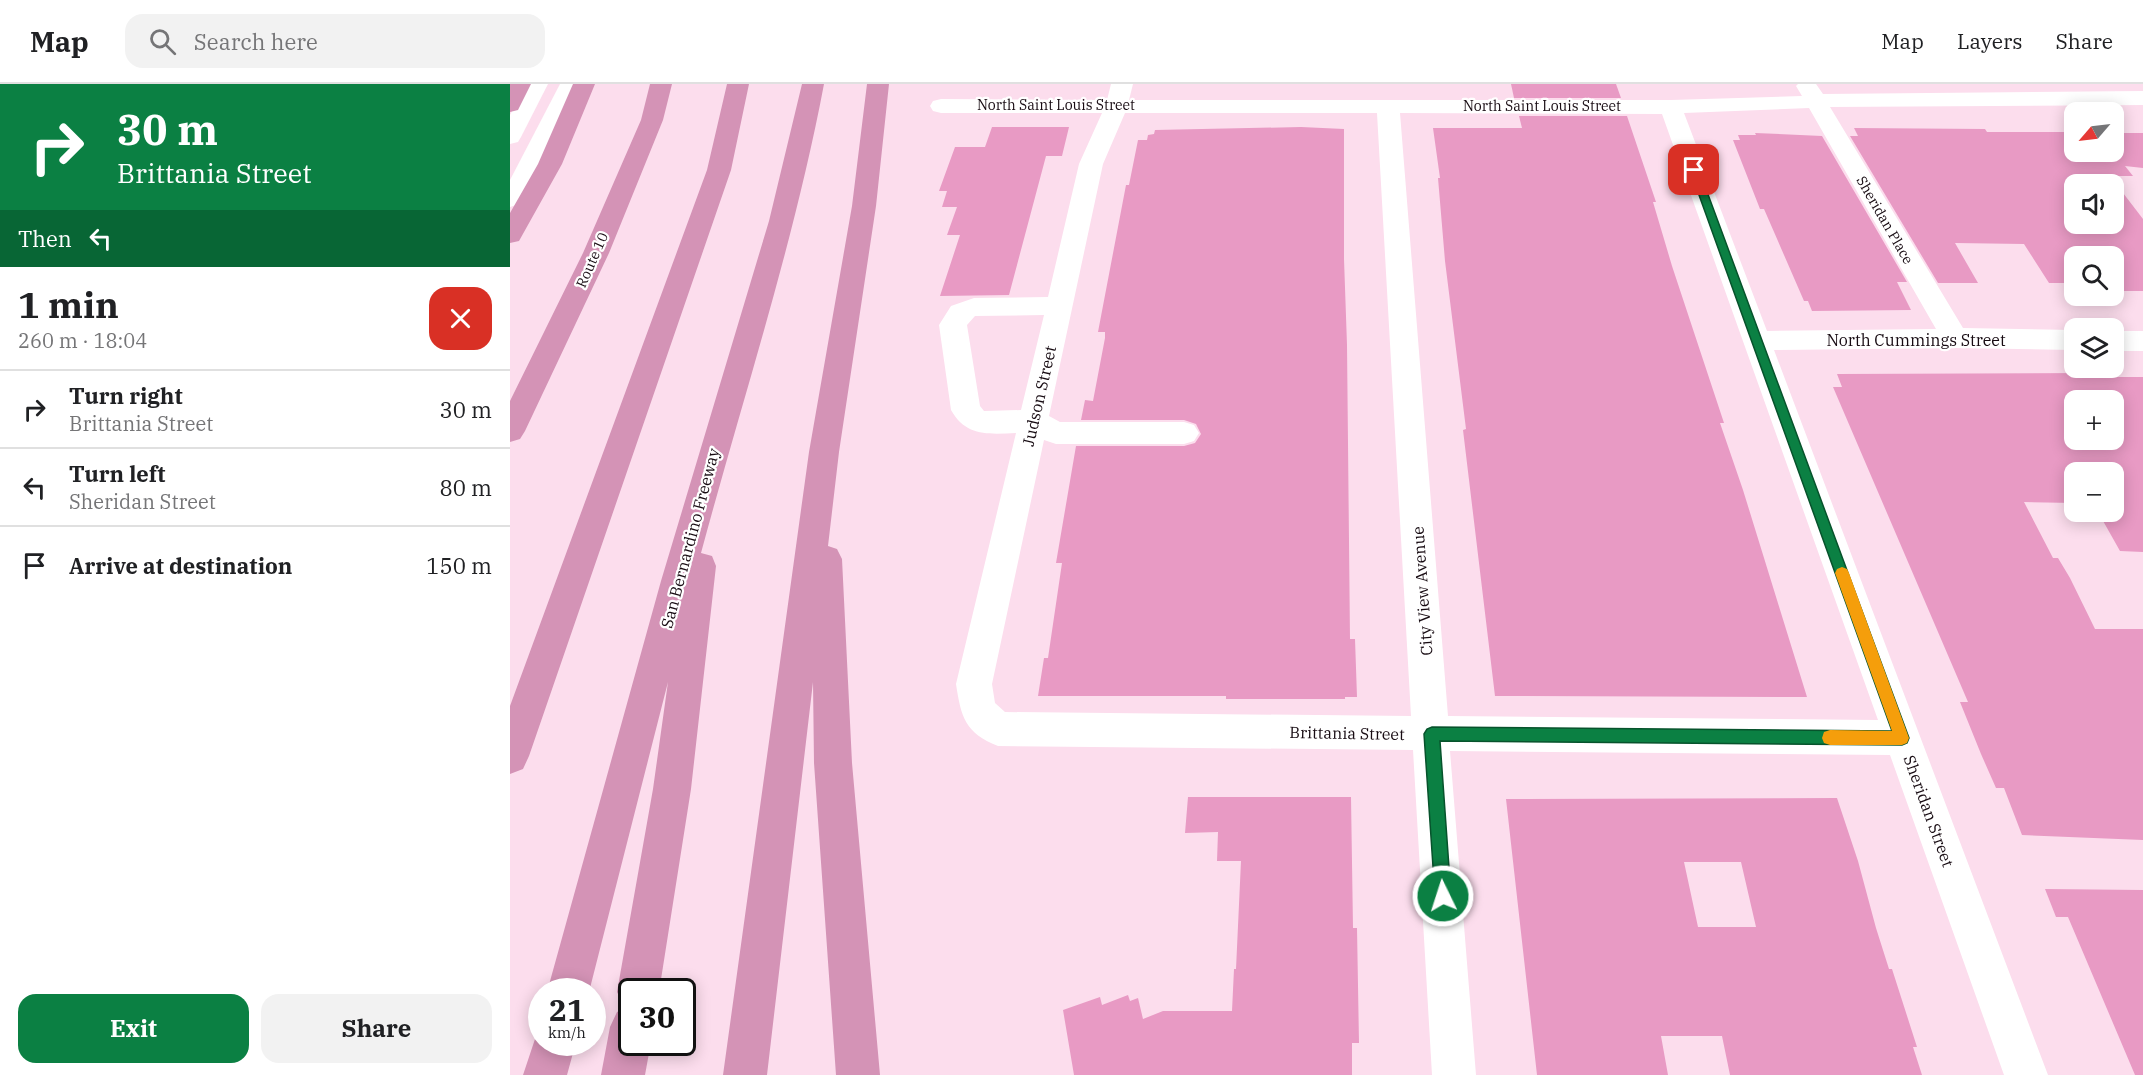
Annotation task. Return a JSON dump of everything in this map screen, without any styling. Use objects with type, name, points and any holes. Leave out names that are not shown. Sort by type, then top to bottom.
[{"type":"highway","points":[[510,105],[520,84]]},
{"type":"highway","points":[[510,235],[550,164],[584,84]]},
{"type":"highway","name":"Route 10","points":[[510,431],[596,253],[652,120],[661,84]]},
{"type":"highway","points":[[510,756],[719,170],[738,84]]},
{"type":"highway","name":"San Bernardino Freeway","points":[[571,978],[715,446],[774,247],[806,125],[813,84]]},
{"type":"highway","points":[[745,1075],[824,453],[864,206],[878,84]]},
{"type":"highway","points":[[864,206],[897,84]]},
{"type":"highway","points":[[640,978],[672,789],[715,446]]},
{"type":"highway","points":[[824,453],[833,763],[858,1075]]},
{"type":"highway","points":[[545,1075],[550,1056]]},
{"type":"highway","points":[[623,1075],[627,1056]]},
{"type":"street","points":[[510,137],[537,84]]},
{"type":"street","points":[[510,199],[532,164],[571,84]]},
{"type":"street","points":[[1471,84],[1474,106]]},
{"type":"street","name":"North Saint Louis Street","points":[[941,106],[1120,94],[1388,106],[1671,106],[1811,93],[2007,91],[2143,98]]},
{"type":"street","name":"Sheridan Place","points":[[1811,93],[1955,338]]},
{"type":"street","name":"Judson Street","points":[[978,712],[974,684],[1091,164],[1120,94]]},
{"type":"street","name":"City View Avenue","points":[[1388,106],[1454,1075]]},
{"type":"street","name":"Sheridan Street","points":[[1671,106],[2026,1075]]},
{"type":"street","points":[[1059,306],[974,307],[957,315],[953,325],[966,410],[974,419],[988,423],[1033,421],[1056,433],[1184,433]]},
{"type":"street","name":"North Cummings Street","points":[[1758,341],[1955,338],[2064,340]]},
{"type":"street","points":[[2124,341],[2143,341]]},
{"type":"street","name":"Brittania Street","points":[[978,712],[998,729],[1902,738]]},
{"type":"building","points":[[1511,84],[1616,84],[1621,98],[1514,98]]},
{"type":"building","points":[[1519,116],[1627,116],[1656,202],[1653,202],[1672,266],[1724,423],[1720,423],[1807,697],[1495,696],[1463,430],[1466,429],[1445,261],[1438,178],[1440,178],[1433,128],[1522,128]]},
{"type":"building","points":[[992,127],[1069,127],[1062,156],[1046,156],[1009,295],[940,296],[960,235],[947,235],[957,207],[942,207],[947,191],[939,191],[955,147],[985,147]]},
{"type":"building","points":[[1301,127],[1344,129],[1350,639],[1355,639],[1357,697],[1345,697],[1345,699],[1226,699],[1226,696],[1038,696],[1044,658],[1048,658],[1062,563],[1056,563],[1076,446],[1184,446],[1195,443],[1201,434],[1196,424],[1184,420],[1081,420],[1085,400],[1093,401],[1105,338],[1105,332],[1098,332],[1126,185],[1129,185],[1138,140],[1147,140],[1148,135],[1154,134],[1155,130]]},
{"type":"building","points":[[1854,128],[2064,132],[2064,162],[2124,162],[2124,133],[2143,133],[2143,168],[2125,166],[2133,176],[2064,174],[2064,234],[2124,234],[2124,194],[2143,219],[2143,291],[2124,291],[2124,246],[2064,246],[2064,283],[2049,283],[2024,244],[1955,243],[1978,283],[1938,283],[1850,136],[1858,136]]},
{"type":"building","points":[[1755,133],[1822,136],[1907,282],[1897,282],[1911,310],[1812,311],[1808,301],[1804,301],[1764,209],[1760,209],[1733,140],[1740,140],[1738,135],[1756,135]]},
{"type":"building","points":[[2064,373],[2064,378],[2143,377],[2143,552],[2120,551],[2104,522],[2124,522],[2124,462],[2064,462],[2064,503],[2024,502],[2053,558],[2058,558],[2070,578],[2095,629],[2143,629],[2143,840],[2022,835],[2004,788],[1996,788],[1981,754],[1960,702],[1968,702],[1833,387],[1842,387],[1837,374]]},
{"type":"building","points":[[1188,797],[1351,797],[1353,928],[1357,928],[1359,1043],[1352,1043],[1352,1075],[1074,1075],[1063,1010],[1100,997],[1102,1005],[1128,995],[1130,1001],[1138,998],[1143,1019],[1163,1011],[1232,1011],[1241,861],[1217,861],[1218,832],[1185,833]]},
{"type":"building","points":[[1837,798],[1889,969],[1892,969],[1917,1047],[1913,1047],[1922,1075],[1730,1075],[1722,1036],[1661,1036],[1668,1075],[1537,1075],[1506,799]],"holes":[[[1684,862],[1741,862],[1756,927],[1698,927]]]},
{"type":"building","points":[[2045,889],[2143,890],[2143,1075],[2135,1075],[2068,917],[2056,917]]},
{"type":"slow traffic","points":[[1830,738],[1902,738],[1842,573]]},
{"type":"route","points":[[1443,896],[1432,734],[1902,738],[1694,170]]}]
